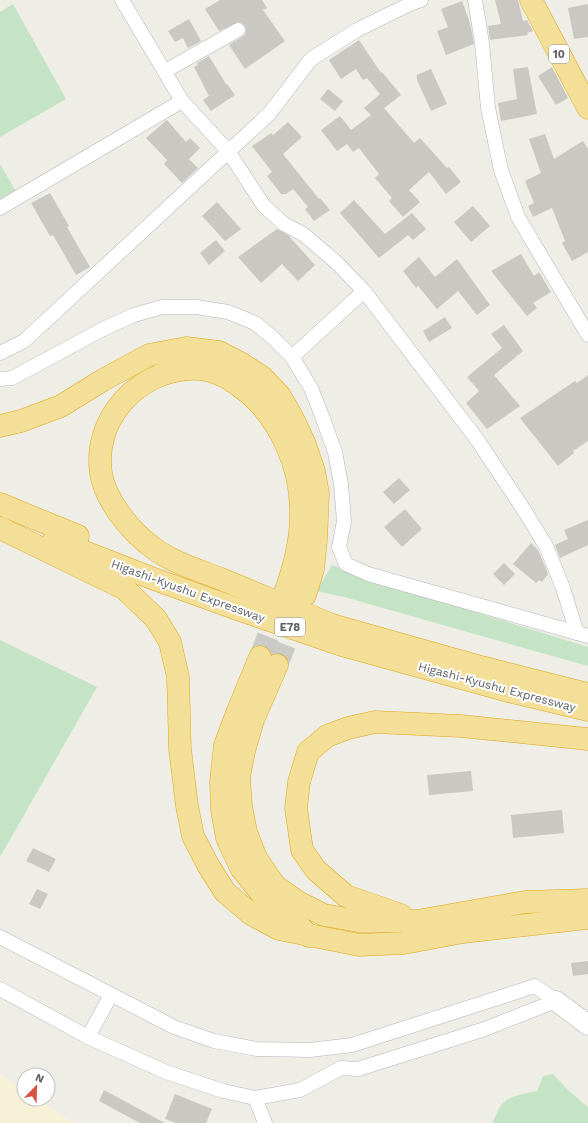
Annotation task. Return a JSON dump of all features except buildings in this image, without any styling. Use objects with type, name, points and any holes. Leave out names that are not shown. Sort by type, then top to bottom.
[{"type":"highway","name":"10","points":[[531,0],[588,108]]},
{"type":"highway","points":[[0,426],[21,421],[61,406],[102,380],[149,355],[186,348],[219,352],[242,364],[262,377],[280,396],[291,414],[304,442],[314,471],[318,494],[313,569],[295,594],[295,562],[301,515],[300,495],[289,449],[278,427],[250,394],[231,379],[211,371],[190,368],[169,372],[151,379],[136,388],[122,401],[113,414],[103,435],[100,461],[106,489],[113,504],[135,531],[152,547],[180,562],[332,625]]},
{"type":"highway","name":"Higashi-Kyushu Expressway","points":[[0,504],[112,550],[222,589],[332,625],[481,667],[588,694]]},
{"type":"highway","name":"Higashi-Kyushu Expressway","points":[[0,518],[75,549],[154,579],[345,646],[508,691],[588,710]]},
{"type":"highway","points":[[0,528],[125,589],[156,618],[170,642],[178,677],[180,749],[187,806],[193,836],[208,866],[225,892],[251,914],[279,929],[359,945],[404,943],[463,932],[588,918]]},
{"type":"highway","points":[[309,936],[286,912],[265,898],[241,868],[227,838],[224,824],[221,781],[225,745],[237,714],[269,661],[244,751],[240,777],[240,806],[246,832],[256,858],[275,886],[298,902],[324,915],[358,921],[417,921],[526,902],[588,900]]},
{"type":"highway","points":[[417,921],[346,896],[316,870],[302,850],[296,808],[299,782],[308,752],[327,736],[348,728],[375,722],[461,726],[588,739]]},
{"type":"street","points":[[122,0],[182,100],[228,151],[264,206],[284,224],[303,234],[336,262],[364,291],[476,438],[546,546],[582,634]]},
{"type":"street","points":[[0,353],[24,341],[269,114],[311,60],[357,30],[421,0]]},
{"type":"street","points":[[475,0],[482,43],[488,108],[501,170],[518,218],[588,335]]},
{"type":"street","points":[[165,71],[238,30]]},
{"type":"street","points":[[0,208],[182,100]]},
{"type":"street","points":[[292,357],[364,291]]},
{"type":"street","points":[[0,379],[12,378],[103,329],[134,315],[162,307],[196,307],[228,312],[255,324],[272,337],[292,357],[311,388],[335,452],[341,484],[344,521],[339,548],[346,564],[368,574],[582,634]]},
{"type":"street","points":[[0,937],[174,1027],[214,1041],[257,1049],[310,1050],[352,1045],[535,986],[588,1025]]},
{"type":"street","points":[[0,989],[88,1037],[166,1072],[223,1091],[255,1098],[300,1090],[340,1068],[358,1068],[467,1035],[556,1001]]},
{"type":"street","points":[[88,1037],[111,995]]},
{"type":"street","points":[[255,1098],[265,1123]]},
{"type":"green space","points":[[13,4],[66,99],[0,137],[0,12]]},
{"type":"green space","points":[[0,164],[15,190],[0,199]]},
{"type":"green space","points":[[332,565],[456,606],[588,647],[588,666],[344,597],[316,591]]},
{"type":"green space","points":[[0,640],[97,687],[0,857]]},
{"type":"green space","points":[[553,1074],[568,1090],[588,1107],[588,1123],[492,1123],[498,1110],[504,1102],[513,1097],[537,1091],[543,1076]]},
{"type":"sand","points":[[0,1073],[16,1084],[16,1107],[50,1107],[73,1123],[0,1123]]},
{"type":"tunnel","points":[[260,657],[281,604]]},
{"type":"tunnel","points":[[277,665],[298,611]]}]
